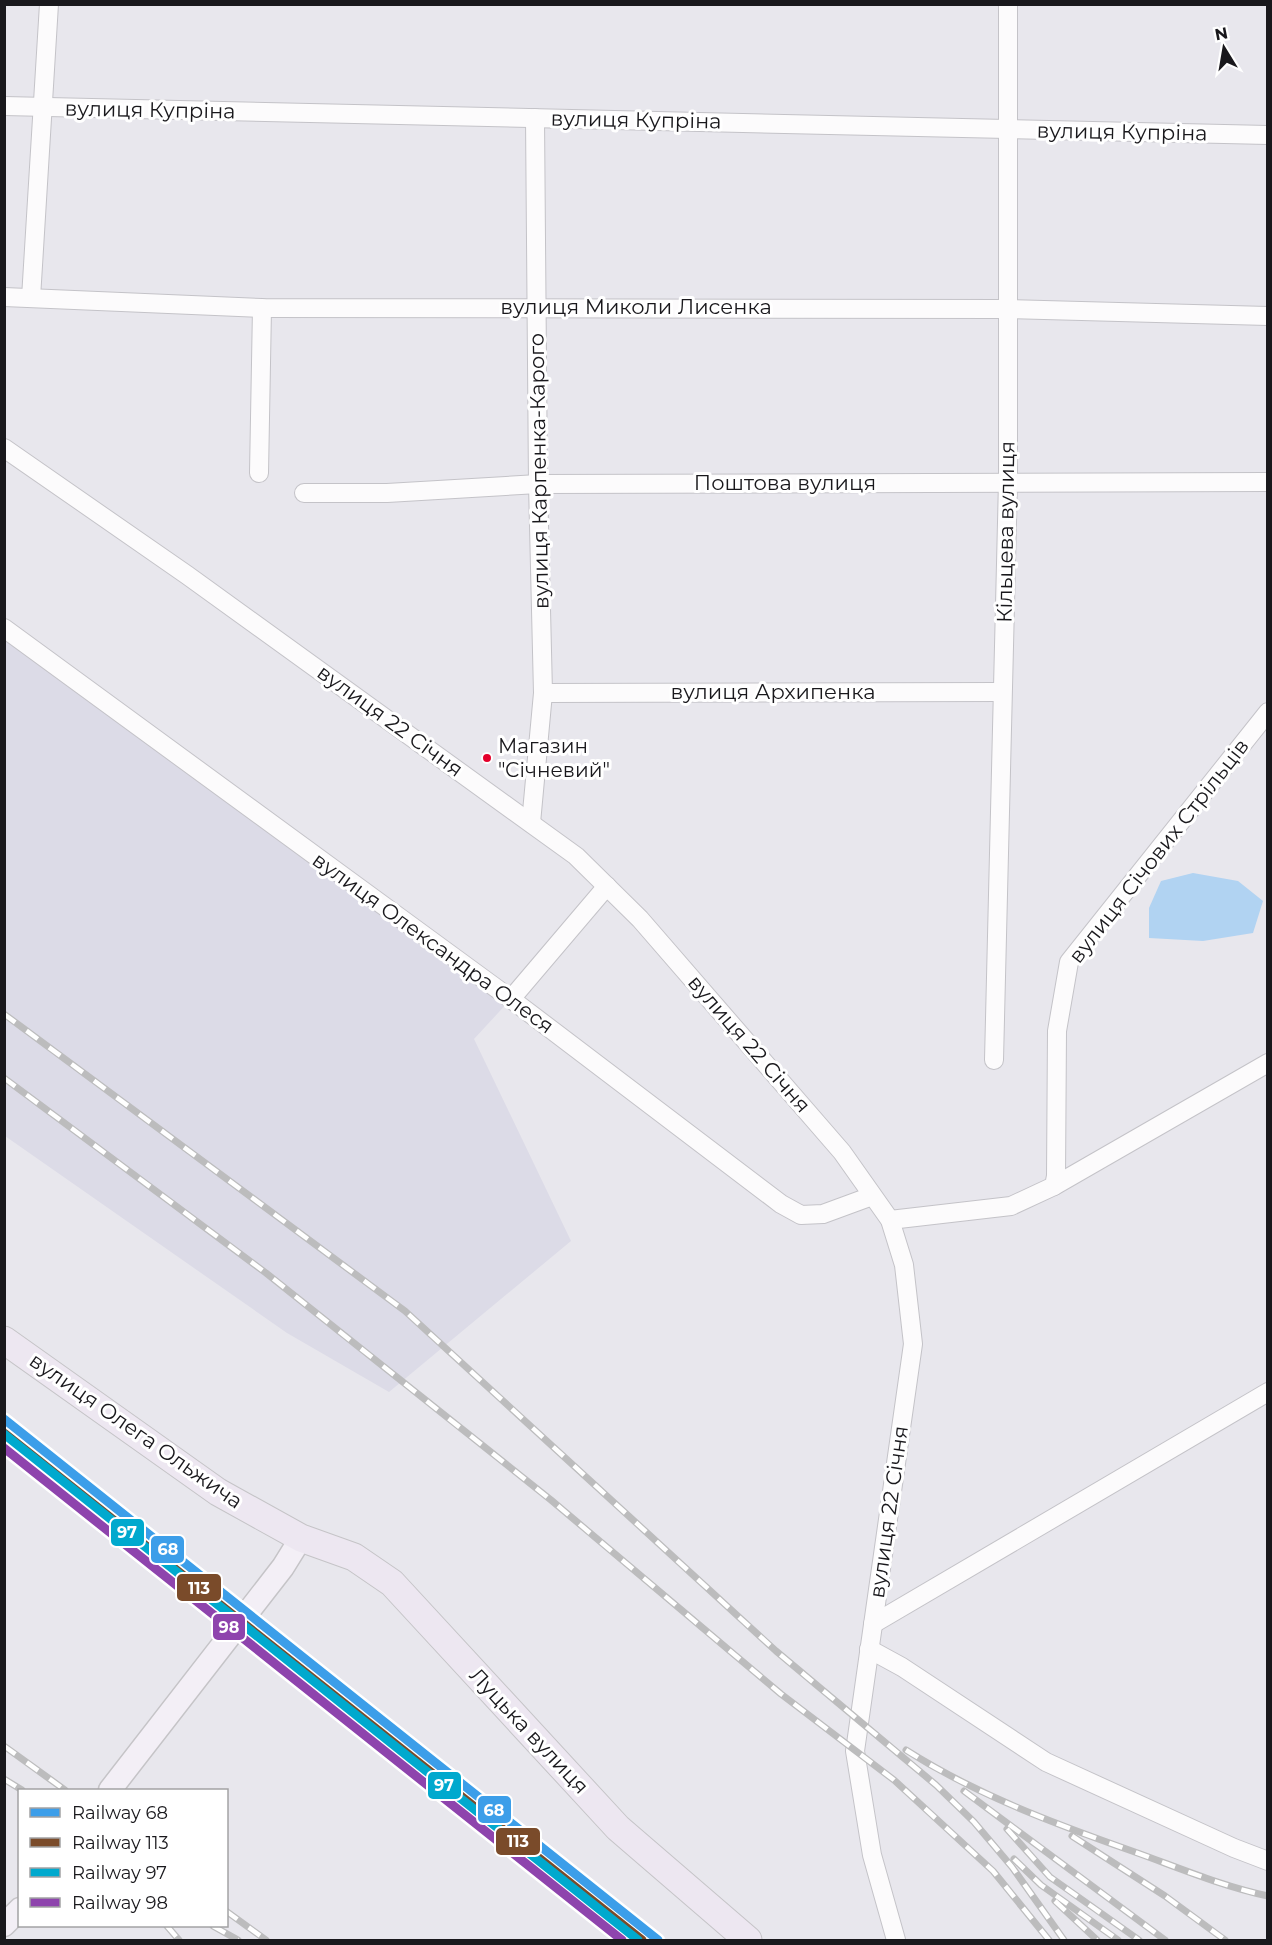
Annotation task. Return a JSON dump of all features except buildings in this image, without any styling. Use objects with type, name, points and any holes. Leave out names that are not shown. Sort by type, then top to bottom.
[{"type":"highway","name":"вулиця Олега Ольжича","points":[[4,1340],[218,1492],[301,1538]]},
{"type":"highway","name":"Луцька вулиця","points":[[301,1538],[354,1557],[392,1583],[618,1828],[748,1941]]},
{"type":"main road","points":[[112,1789],[283,1567],[301,1538]]},
{"type":"main road","points":[[4,1925],[18,1911]]},
{"type":"street","points":[[31,298],[49,4]]},
{"type":"street","name":"Кільцева вулиця","points":[[994,1060],[1008,481],[1010,129],[1008,4]]},
{"type":"street","name":"вулиця Купріна","points":[[4,106],[1268,135]]},
{"type":"street","name":"вулиця Карпенка-Карого","points":[[531,823],[543,693],[538,484],[536,118]]},
{"type":"street","name":"вулиця Миколи Лисенка","points":[[4,297],[262,308],[537,306],[1010,309],[1268,316]]},
{"type":"street","points":[[259,473],[262,308]]},
{"type":"street","name":"вулиця 22 Січня","points":[[4,448],[187,575],[576,856],[640,919],[842,1152],[890,1220],[904,1265],[913,1344],[855,1751],[856,1773],[872,1855],[896,1941]]},
{"type":"street","name":"Поштова вулиця","points":[[304,493],[387,493],[538,484],[1268,482]]},
{"type":"street","name":"вулиця Олександра Олеся","points":[[4,628],[511,999],[781,1204],[801,1215],[823,1214],[872,1196]]},
{"type":"street","name":"вулиця Архипенка","points":[[543,693],[1002,692]]},
{"type":"street","name":"вулиця Січових Стрільців","points":[[1054,1186],[1056,1176],[1057,1031],[1069,962],[1268,712]]},
{"type":"street","points":[[511,999],[607,886]]},
{"type":"street","points":[[890,1220],[1011,1206],[1054,1186],[1268,1063]]},
{"type":"street","points":[[873,1624],[1268,1392]]},
{"type":"street","points":[[869,1649],[902,1666],[1046,1762],[1234,1848],[1268,1861]]},
{"type":"shaded area","points":[[5,628],[511,999],[474,1039],[571,1241],[389,1392],[287,1333],[5,1136]]},
{"type":"water","points":[[1193,873],[1238,881],[1263,901],[1253,933],[1203,941],[1149,938],[1149,908],[1161,881]]},
{"type":"railway","points":[[4,1014],[405,1311],[776,1651],[936,1785],[974,1822],[1012,1867],[1064,1940]]},
{"type":"railway","points":[[4,1078],[266,1273],[551,1500],[781,1694],[894,1780],[993,1871],[1049,1940]]},
{"type":"railway","points":[[4,1746],[64,1789]]},
{"type":"railway","points":[[906,1750],[960,1781],[1044,1819],[1199,1876],[1268,1896]]},
{"type":"railway","points":[[4,1779],[20,1789]]},
{"type":"railway","points":[[964,1791],[1165,1940]]},
{"type":"railway","points":[[1007,1829],[1050,1877],[1139,1940]]},
{"type":"railway","points":[[1072,1836],[1165,1896],[1225,1940]]},
{"type":"railway","points":[[1014,1859],[1041,1885],[1118,1940]]},
{"type":"railway","points":[[1055,1901],[1097,1940]]},
{"type":"railway","points":[[228,1912],[266,1940]]},
{"type":"railway","points":[[168,1927],[179,1940]]},
{"type":"railway","points":[[215,1927],[238,1940]]},
{"type":"rail line","name":"68","points":[[4,1419],[658,1940]]},
{"type":"rail line","name":"113","points":[[4,1433],[642,1940]]},
{"type":"rail line","name":"97","points":[[4,1434],[638,1940]]},
{"type":"rail line","name":"98","points":[[4,1448],[622,1940]]},
{"type":"place","name":"Магазин \"Січневий\"","points":[[487,758]]}]
